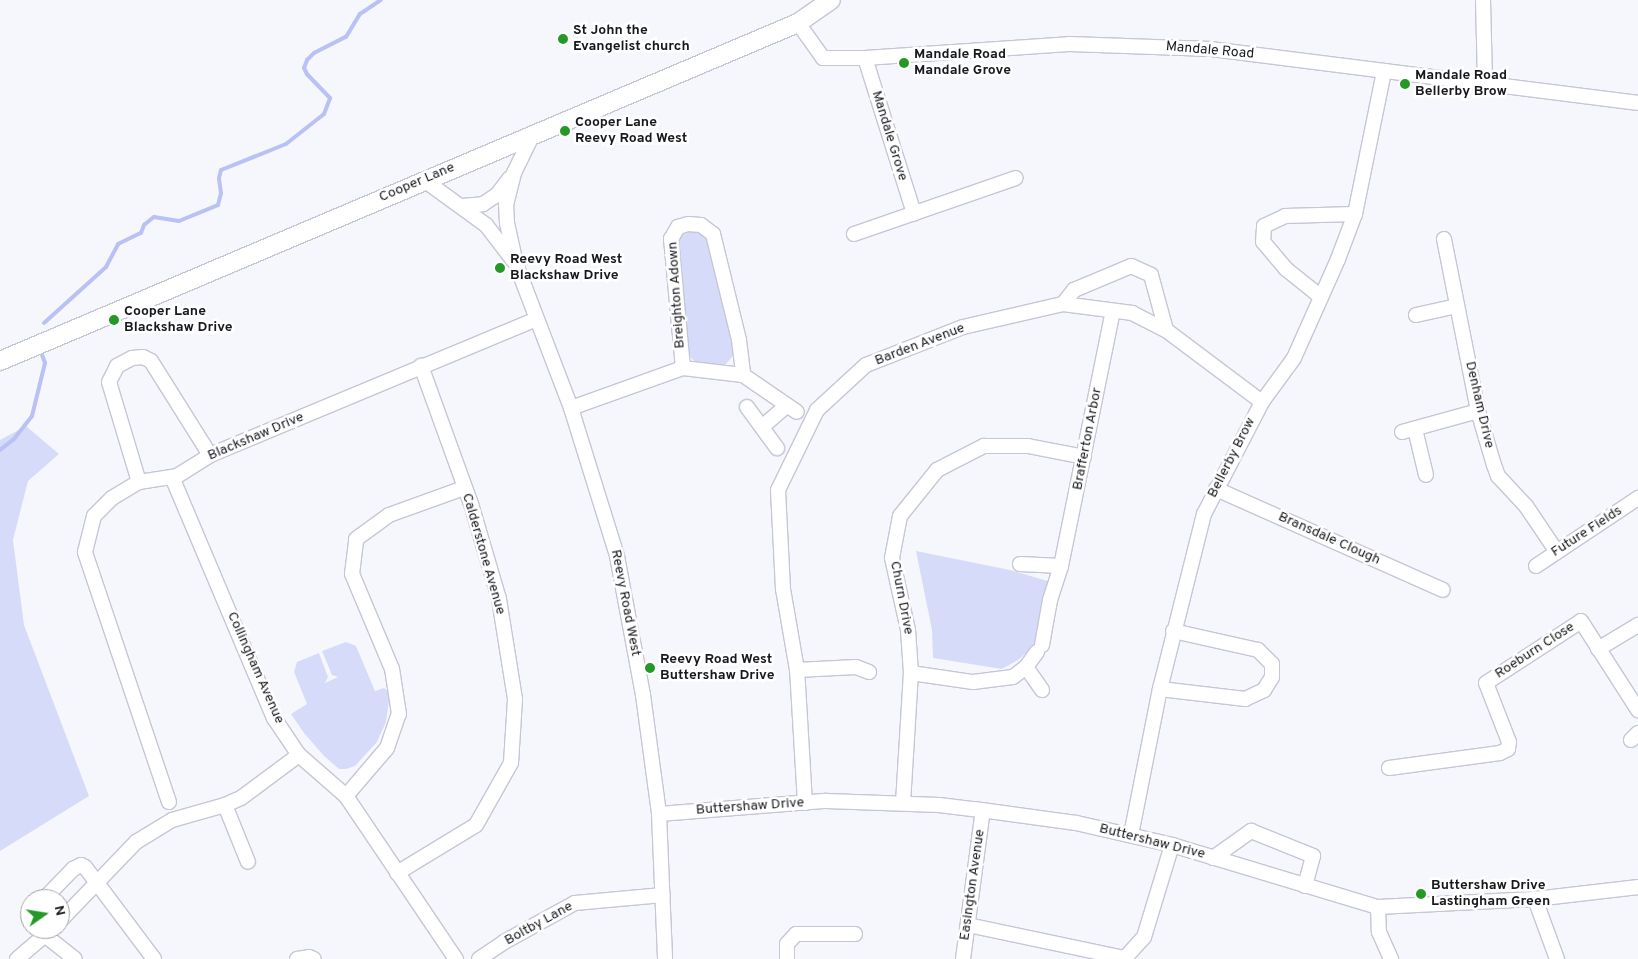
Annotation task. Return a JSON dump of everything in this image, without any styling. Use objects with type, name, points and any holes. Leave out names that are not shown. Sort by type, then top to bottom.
[{"type":"main road","name":"Cooper Lane","points":[[0,361],[798,23],[831,0]]},
{"type":"street","points":[[1483,0],[1485,83]]},
{"type":"street","name":"Mandale Road","points":[[798,23],[823,58],[865,58],[1069,44],[1211,49],[1638,104]]},
{"type":"street","name":"Mandale Grove","points":[[865,58],[914,213]]},
{"type":"street","name":"Bellerby Brow","points":[[1130,835],[1160,689],[1204,514],[1262,402],[1294,358],[1355,214],[1384,71]]},
{"type":"street","points":[[516,264],[507,223],[506,204],[514,173],[533,134]]},
{"type":"street","points":[[462,206],[483,204],[497,195],[514,173]]},
{"type":"street","points":[[854,234],[1016,178]]},
{"type":"street","points":[[424,180],[486,225],[516,264]]},
{"type":"street","points":[[1321,297],[1286,268],[1263,242],[1264,226],[1285,216],[1355,214]]},
{"type":"street","name":"Breighton Adown","points":[[682,368],[670,239],[678,227],[688,224],[702,225],[713,234],[736,331],[743,375]]},
{"type":"street","name":"Denham Drive","points":[[1444,239],[1478,410],[1498,476],[1526,506],[1557,552]]},
{"type":"street","name":"Reevy Road West","points":[[516,264],[571,408],[617,556],[643,695],[659,814],[665,959]]},
{"type":"street","points":[[1063,304],[1074,290],[1131,266],[1151,275],[1166,330]]},
{"type":"street","name":"Barden Avenue","points":[[805,802],[797,670],[783,589],[778,490],[816,410],[866,365],[963,327],[1063,304],[1132,314],[1166,330],[1262,402]]},
{"type":"street","points":[[1416,314],[1458,306]]},
{"type":"street","name":"Brafferton Arbor","points":[[911,673],[973,682],[1013,677],[1026,667],[1040,649],[1050,600],[1061,566],[1113,311]]},
{"type":"street","name":"Blackshaw Drive","points":[[169,802],[85,552],[94,516],[112,498],[139,482],[172,477],[210,455],[536,319]]},
{"type":"street","points":[[139,482],[109,382],[116,366],[132,358],[143,358],[152,361],[210,455]]},
{"type":"street","name":"Calderstone Avenue","points":[[397,873],[476,825],[510,763],[516,699],[499,600],[464,488],[422,366]]},
{"type":"street","name":"Breighton Adown","points":[[571,408],[682,368],[743,375],[792,409],[762,427]]},
{"type":"street","points":[[747,407],[777,448]]},
{"type":"street","points":[[1426,475],[1409,430],[1478,410]]},
{"type":"street","name":"Churn Drive","points":[[903,803],[911,673],[908,630],[892,558],[900,516],[936,470],[984,446],[1028,446],[1084,457]]},
{"type":"street","name":"Collingham Avenue","points":[[172,477],[274,718],[298,755],[346,796],[456,959]]},
{"type":"street","points":[[346,796],[387,748],[399,714],[392,669],[352,574],[356,539],[389,515],[464,488]]},
{"type":"street","name":"Bransdale Clough","points":[[1216,489],[1443,590]]},
{"type":"street","name":"Future Fields","points":[[1536,566],[1638,498]]},
{"type":"street","points":[[1020,564],[1061,566]]},
{"type":"street","name":"Roeburn Close","points":[[1389,768],[1500,753],[1508,749],[1507,735],[1486,683],[1582,621],[1638,710]]},
{"type":"street","points":[[1598,649],[1638,625]]},
{"type":"street","points":[[1160,689],[1245,699],[1264,690],[1272,677],[1272,664],[1258,650],[1174,632]]},
{"type":"street","points":[[797,670],[856,667],[870,672]]},
{"type":"street","points":[[1026,667],[1042,690]]},
{"type":"street","points":[[70,911],[136,842],[172,820],[225,805],[241,798],[298,755]]},
{"type":"street","name":"Buttershaw Drive","points":[[659,814],[826,801],[939,805],[983,810],[1076,823],[1172,845],[1378,908],[1535,899],[1638,888]]},
{"type":"street","points":[[225,805],[248,862]]},
{"type":"street","name":"Easington Avenue","points":[[963,959],[983,810]]},
{"type":"street","points":[[1213,858],[1251,831],[1313,856],[1305,886]]},
{"type":"street","points":[[968,925],[1125,958],[1144,936],[1172,845]]},
{"type":"street","points":[[54,889],[73,869],[81,865],[85,867],[154,959]]},
{"type":"street","name":"Boltby Lane","points":[[479,959],[504,942],[575,903],[662,895]]},
{"type":"street","points":[[1535,899],[1557,959]]},
{"type":"street","points":[[1378,908],[1379,932],[1390,959]]},
{"type":"street","points":[[787,959],[787,944],[796,934],[855,934]]},
{"type":"street","points":[[17,959],[37,939]]},
{"type":"street","points":[[54,939],[75,959]]},
{"type":"street","points":[[502,959],[504,942]]},
{"type":"street","points":[[297,959],[308,957],[314,959]]},
{"type":"shaded area","points":[[688,228],[706,233],[735,350],[726,364],[707,365],[694,361],[687,353],[677,245],[680,233]]},
{"type":"shaded area","points":[[26,426],[59,454],[28,481],[13,540],[24,625],[89,796],[0,851],[0,440]]},
{"type":"shaded area","points":[[916,551],[1010,570],[1051,582],[1040,634],[1034,646],[1018,660],[1002,669],[933,658],[932,630]]},
{"type":"shaded area","points":[[346,642],[356,646],[375,691],[384,688],[388,691],[389,701],[386,722],[377,742],[355,766],[339,769],[324,756],[304,733],[291,714],[307,704],[294,672],[297,662],[319,653],[328,677],[325,683],[338,677],[332,675],[322,651]]},
{"type":"waterway","points":[[44,323],[106,267],[118,244],[141,233],[144,225],[154,217],[179,221],[218,205],[221,193],[219,178],[221,170],[286,144],[324,114],[330,98],[307,74],[304,68],[307,60],[314,53],[346,37],[360,14],[381,0]]},
{"type":"waterway","points":[[0,450],[14,439],[32,416],[45,363],[41,352]]},
{"type":"place","name":"St John the Evangelist church","points":[[563,39]]},
{"type":"place","name":"Mandale Road Mandale Grove","points":[[904,63]]},
{"type":"place","name":"Mandale Road Bellerby Brow","points":[[1405,84]]},
{"type":"place","name":"Cooper Lane Reevy Road West","points":[[565,131]]},
{"type":"place","name":"Reevy Road West Blackshaw Drive","points":[[500,268]]},
{"type":"place","name":"Cooper Lane Blackshaw Drive","points":[[114,320]]},
{"type":"place","name":"Reevy Road West Buttershaw Drive","points":[[650,668]]},
{"type":"place","name":"Buttershaw Drive Lastingham Green","points":[[1421,894]]}]
